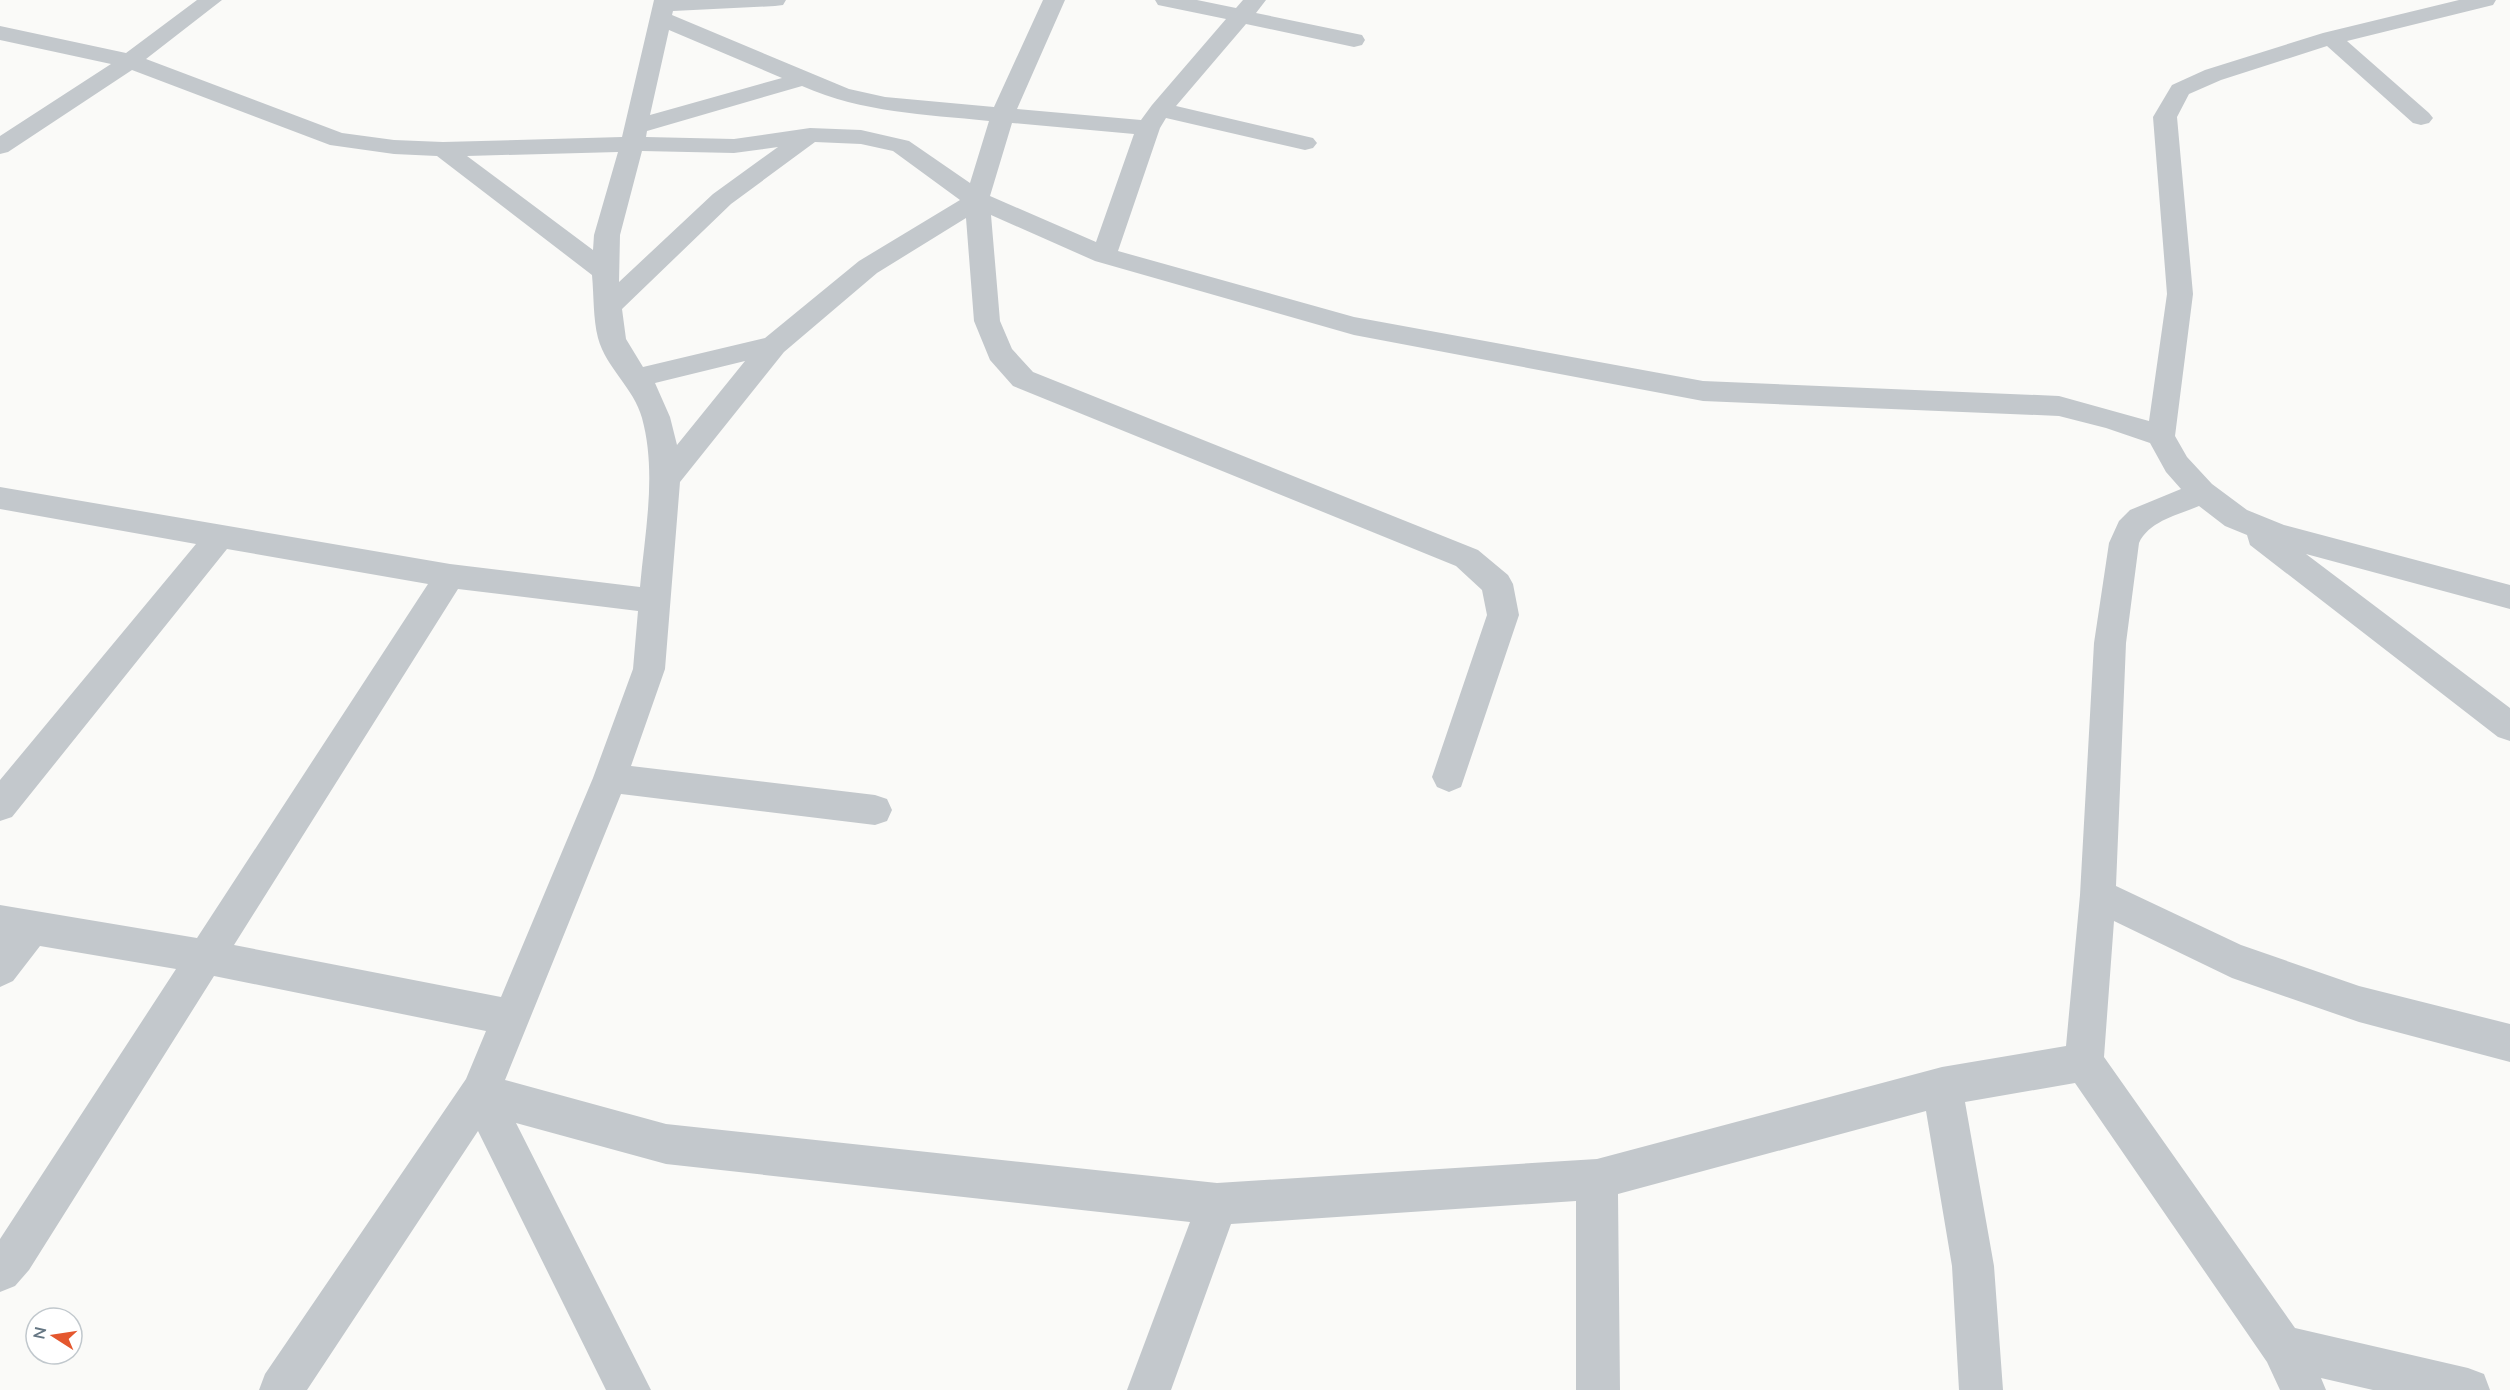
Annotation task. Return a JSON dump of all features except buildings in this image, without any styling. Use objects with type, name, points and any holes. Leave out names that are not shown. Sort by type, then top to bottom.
[{"type":"street","points":[[0,147],[130,61],[211,0]]},
{"type":"street","points":[[664,8],[775,0]]},
{"type":"street","points":[[1054,0],[1003,113],[977,200],[987,321],[1000,353],[1023,379],[1467,558],[1497,584],[1503,615],[1449,777]]},
{"type":"street","points":[[1166,0],[1247,8],[1354,40]]},
{"type":"street","points":[[2486,0],[2331,38],[2213,75],[2180,90],[2165,117],[2180,294],[2161,436],[2176,464],[2202,492],[2510,727]]},
{"type":"street","points":[[664,8],[803,79],[842,95],[885,104],[1003,113],[1154,119],[1305,143]]},
{"type":"street","points":[[281,1390],[480,1093],[610,778],[649,669],[665,479],[662,444],[656,417],[646,392],[612,339],[605,272],[608,235],[664,8]]},
{"type":"street","points":[[1104,255],[1154,119],[1247,8]]},
{"type":"street","points":[[0,33],[130,61],[338,140],[394,147],[443,149],[634,135],[734,146],[810,135],[861,137],[901,146],[977,200],[1104,255],[1354,326],[1703,391],[2059,406],[2111,419],[2161,436]]},
{"type":"street","points":[[2331,38],[2421,118]]},
{"type":"street","points":[[634,135],[803,79]]},
{"type":"street","points":[[608,308],[722,199],[810,135],[885,104]]},
{"type":"street","points":[[443,149],[605,272]]},
{"type":"street","points":[[665,479],[774,345],[868,267],[977,200]]},
{"type":"street","points":[[636,378],[774,345]]},
{"type":"street","points":[[2202,492],[2141,518],[2130,530],[2124,543],[2110,643],[2098,895],[2084,1062],[2282,1347],[2304,1390]]},
{"type":"street","points":[[0,498],[450,576],[656,601]]},
{"type":"street","points":[[2236,518],[2277,535],[2510,597]]},
{"type":"street","points":[[0,806],[220,536]]},
{"type":"street","points":[[0,1271],[14,1255],[450,576]]},
{"type":"street","points":[[610,778],[875,810]]},
{"type":"street","points":[[2098,895],[2232,960],[2359,1005],[2510,1043]]},
{"type":"street","points":[[0,969],[16,925],[205,957],[511,1017]]},
{"type":"street","points":[[480,1093],[666,1144],[1217,1204],[1597,1179],[1942,1087],[2084,1062]]},
{"type":"street","points":[[1942,1087],[1973,1266],[1982,1390]]},
{"type":"street","points":[[480,1093],[629,1390]]},
{"type":"street","points":[[1597,1179],[1598,1390]]},
{"type":"street","points":[[1149,1390],[1217,1204]]},
{"type":"street","points":[[2282,1347],[2468,1390]]}]
